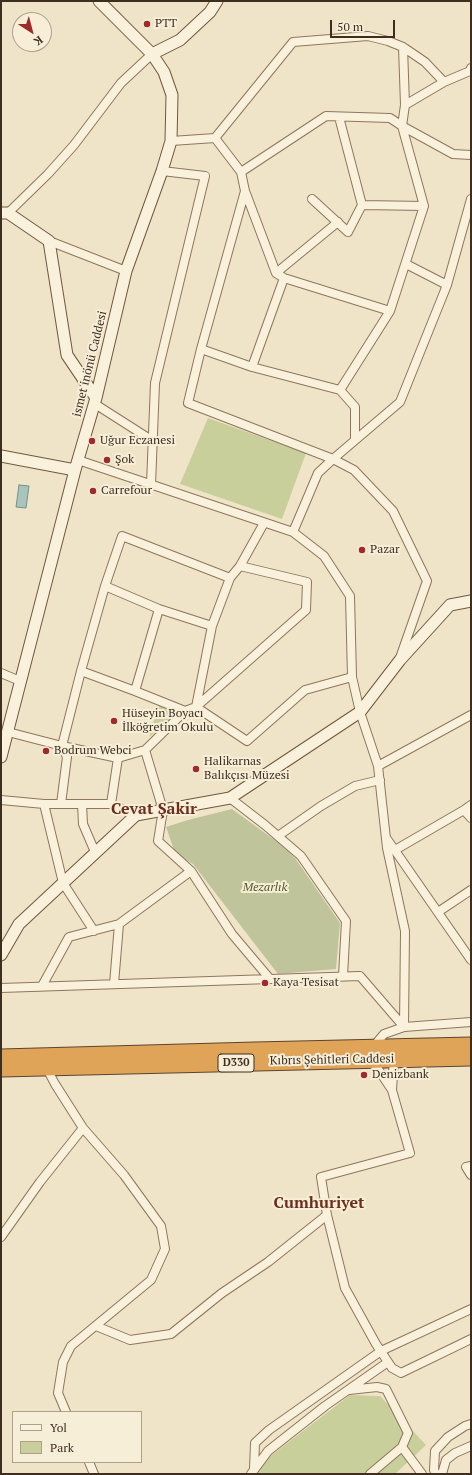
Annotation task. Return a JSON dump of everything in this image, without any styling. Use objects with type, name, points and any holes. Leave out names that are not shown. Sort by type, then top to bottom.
[{"type":"highway","name":"Kıbrıs Şehitleri Caddesi","points":[[1,1069],[373,1053],[471,1045]]},
{"type":"highway","name":"Kıbrıs Şehitleri Caddesi","points":[[1,1057],[373,1053],[394,1059],[471,1058]]},
{"type":"street","name":"ismet inönü Caddesi","points":[[1,757],[95,401],[126,271],[171,141],[172,95],[164,72],[152,54],[99,1]]},
{"type":"street","points":[[126,271],[49,241],[4,213],[48,174],[74,145],[121,83],[152,54],[180,40],[210,12],[217,1]]},
{"type":"street","points":[[171,141],[215,138],[293,42],[368,36],[388,41],[402,47],[425,62],[444,82]]},
{"type":"street","points":[[340,390],[390,311],[424,206],[402,126],[405,105],[402,47]]},
{"type":"street","points":[[405,105],[444,82],[470,71],[471,68]]},
{"type":"street","points":[[241,172],[326,116],[390,118],[453,154],[471,155]]},
{"type":"street","points":[[312,198],[348,232],[362,205],[339,117]]},
{"type":"street","points":[[215,138],[241,172],[245,191],[276,273],[284,278],[390,311]]},
{"type":"street","points":[[151,485],[155,383],[205,176],[162,170]]},
{"type":"street","points":[[245,191],[201,349],[188,403],[333,459],[354,470],[393,511],[426,581],[400,660]]},
{"type":"street","points":[[293,532],[318,473],[400,402],[447,285],[471,199]]},
{"type":"street","points":[[362,205],[424,206]]},
{"type":"street","points":[[276,273],[338,222]]},
{"type":"street","points":[[49,241],[67,355],[95,401],[153,441]]},
{"type":"street","points":[[406,264],[447,285]]},
{"type":"street","points":[[252,367],[284,278]]},
{"type":"street","points":[[201,349],[252,367],[340,390],[355,407],[355,440]]},
{"type":"street","points":[[1,456],[77,465],[151,485],[293,532],[324,556],[350,596],[352,677],[360,712],[378,766],[386,838],[405,931],[404,1027]]},
{"type":"street","points":[[196,707],[212,626],[230,578],[240,566],[264,523]]},
{"type":"street","points":[[61,804],[67,757],[62,746],[105,586],[122,536],[230,578]]},
{"type":"street","points":[[8,732],[62,746],[118,758],[145,750],[185,711],[196,707],[306,610],[307,582],[240,566]]},
{"type":"street","points":[[105,586],[159,609],[212,626]]},
{"type":"street","points":[[1,955],[19,924],[136,815],[230,798],[360,712],[400,660],[450,605],[471,601]]},
{"type":"street","points":[[135,691],[159,609]]},
{"type":"street","points":[[81,671],[185,711]]},
{"type":"street","points":[[1,673],[20,681]]},
{"type":"street","points":[[196,707],[247,741],[304,690],[352,677]]},
{"type":"street","points":[[378,766],[471,715]]},
{"type":"street","points":[[145,750],[162,810],[158,840],[191,871],[232,934],[270,979]]},
{"type":"street","points":[[111,804],[118,758]]},
{"type":"street","points":[[278,836],[321,806],[355,786],[380,780]]},
{"type":"street","points":[[230,798],[301,856],[346,921],[343,976]]},
{"type":"street","points":[[1,800],[44,804],[111,804],[136,815]]},
{"type":"street","points":[[44,804],[63,883],[94,931]]},
{"type":"street","points":[[82,804],[83,824],[95,852]]},
{"type":"street","points":[[395,850],[468,808],[471,818]]},
{"type":"street","points":[[386,838],[471,960]]},
{"type":"street","points":[[42,986],[69,937],[119,924],[191,871]]},
{"type":"street","points":[[438,912],[471,890]]},
{"type":"street","points":[[114,984],[119,924]]},
{"type":"street","points":[[1,988],[360,976],[404,1027]]},
{"type":"street","points":[[471,1022],[404,1027],[384,1034],[373,1053],[392,1090],[410,1153],[321,1177],[327,1215],[345,1288],[392,1368],[401,1373],[471,1339]]},
{"type":"street","points":[[392,1090],[394,1059]]},
{"type":"street","points":[[46,1068],[83,1128],[124,1175],[161,1226],[165,1249],[151,1280],[71,1346],[63,1362],[58,1393],[66,1411]]},
{"type":"street","points":[[1,1237],[40,1182],[83,1128]]},
{"type":"street","points":[[468,1166],[471,1175]]},
{"type":"street","points":[[96,1326],[130,1340],[171,1334],[222,1293],[268,1262],[327,1215]]},
{"type":"street","points":[[253,1471],[255,1443],[269,1430],[381,1351],[471,1309]]},
{"type":"street","points":[[253,1471],[268,1451],[325,1406],[388,1362]]},
{"type":"street","points":[[348,1390],[377,1387],[386,1389],[408,1433],[402,1447],[370,1474]]},
{"type":"street","points":[[436,1474],[434,1470],[435,1451],[448,1437],[465,1426],[471,1424]]},
{"type":"street","points":[[442,1474],[446,1460],[455,1452],[471,1446]]},
{"type":"street","points":[[402,1447],[422,1474]]},
{"type":"street","points":[[89,1463],[94,1474]]},
{"type":"green space","points":[[208,418],[306,453],[282,519],[180,484]]},
{"type":"green space","points":[[159,704],[172,708],[174,717],[149,737]]},
{"type":"green space","name":"Mezarlık","points":[[232,809],[280,844],[295,858],[340,923],[336,969],[278,974],[193,864],[175,853],[166,827]]},
{"type":"green space","points":[[350,1395],[380,1396],[426,1445],[395,1474],[258,1474],[264,1461]]},
{"type":"water","points":[[19,485],[29,486],[26,508],[16,507]]},
{"type":"place","name":"PTT","points":[[147,24]]},
{"type":"place","name":"Uğur Eczanesi","points":[[92,441]]},
{"type":"place","name":"Şok","points":[[107,460]]},
{"type":"place","name":"Carrefour","points":[[93,491]]},
{"type":"place","name":"Pazar","points":[[362,550]]},
{"type":"place","name":"Hüseyin Boyacı İlköğretim Okulu","points":[[114,721]]},
{"type":"place","name":"Bodrum Webci","points":[[46,751]]},
{"type":"place","name":"Halikarnas Balıkçısı Müzesi","points":[[196,769]]},
{"type":"place","name":"Kaya Tesisat","points":[[265,983]]},
{"type":"place","name":"Denizbank","points":[[364,1075]]},
{"type":"district","name":"Cevat Şakir","points":[[154,809]]},
{"type":"district","name":"Cumhuriyet","points":[[319,1203]]}]
